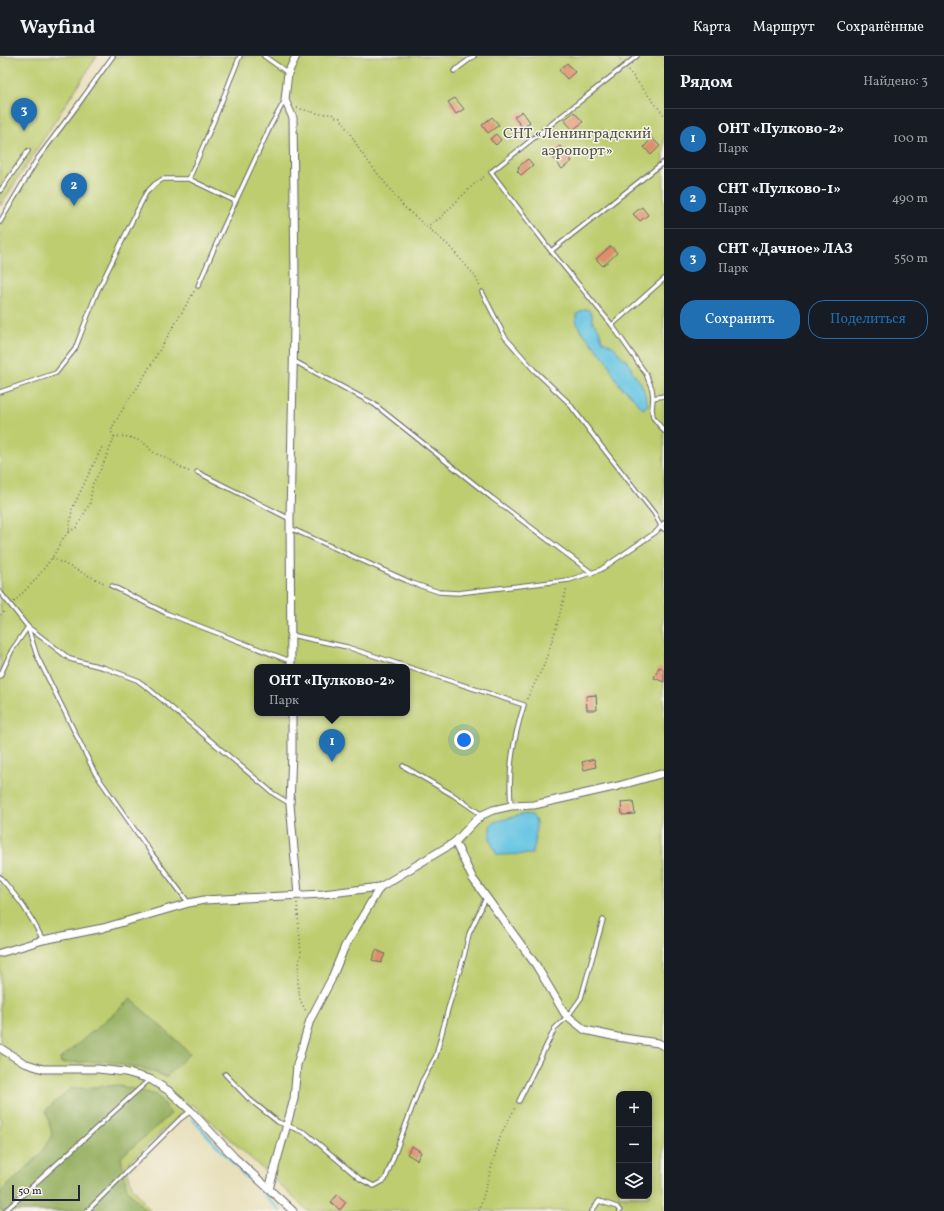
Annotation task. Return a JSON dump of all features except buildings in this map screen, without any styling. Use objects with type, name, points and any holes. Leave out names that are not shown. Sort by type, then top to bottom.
[{"type":"street","points":[[291,664],[290,519],[295,278],[293,118],[286,103],[288,73],[296,56]]},
{"type":"street","points":[[292,716],[290,804],[298,894]]},
{"type":"street","points":[[0,953],[43,940],[103,928],[204,900],[298,894],[323,894],[380,886],[455,842],[482,815],[493,810],[511,806],[534,805],[618,786],[664,773]]},
{"type":"street","points":[[455,842],[473,879],[536,965],[565,1014],[585,1030],[617,1037],[658,1043],[664,1046]]},
{"type":"street","points":[[269,1189],[294,1099],[297,1065],[310,1020],[331,980],[345,946],[380,886]]},
{"type":"street","points":[[0,1048],[24,1063],[42,1069],[98,1069],[125,1072],[150,1079],[169,1091],[191,1111],[234,1157],[293,1211]]},
{"type":"lane","points":[[0,222],[38,158],[113,56]]},
{"type":"lane","points":[[189,179],[240,56]]},
{"type":"lane","points":[[264,56],[288,73]]},
{"type":"lane","points":[[454,71],[474,56]]},
{"type":"lane","points":[[637,56],[491,172],[551,251],[612,325],[646,374],[652,388],[652,408],[654,417],[664,431]]},
{"type":"lane","points":[[198,286],[235,201],[271,125],[286,103]]},
{"type":"lane","points":[[0,191],[28,151]]},
{"type":"lane","points":[[551,251],[664,162]]},
{"type":"lane","points":[[0,392],[56,373],[74,349],[97,292],[146,193],[155,184],[163,178],[189,179],[235,201]]},
{"type":"lane","points":[[612,325],[664,279]]},
{"type":"lane","points":[[290,528],[412,583],[439,592],[458,593],[569,580],[592,573],[600,570],[663,526],[568,402],[534,370],[505,337],[482,292]]},
{"type":"lane","points":[[293,360],[374,404],[492,498],[592,573]]},
{"type":"lane","points":[[653,398],[664,396]]},
{"type":"lane","points":[[197,472],[290,519]]},
{"type":"lane","points":[[112,586],[168,614],[291,664]]},
{"type":"lane","points":[[0,592],[28,627],[70,659],[104,668],[137,680],[274,794],[290,804]]},
{"type":"lane","points":[[0,676],[12,650],[28,627]]},
{"type":"lane","points":[[28,627],[37,656],[95,774],[189,903]]},
{"type":"lane","points":[[291,635],[347,646],[401,664]]},
{"type":"lane","points":[[410,667],[524,705],[517,728],[511,763],[511,806]]},
{"type":"lane","points":[[403,766],[453,795],[482,815]]},
{"type":"lane","points":[[0,877],[16,896],[32,919],[43,940]]},
{"type":"lane","points":[[225,1074],[249,1099],[278,1122],[306,1133],[360,1179],[374,1186],[385,1180],[422,1081],[436,1056],[469,934],[486,898]]},
{"type":"lane","points":[[519,1101],[555,1028],[568,1016],[581,998],[603,920]]},
{"type":"lane","points":[[5,1211],[150,1079]]},
{"type":"lane","points":[[87,1211],[180,1119],[191,1111]]},
{"type":"lane","points":[[592,1211],[599,1201],[617,1207],[620,1211]]},
{"type":"path","points":[[618,56],[624,66],[664,115]]},
{"type":"path","points":[[286,103],[320,114],[332,114],[340,118],[360,151],[402,206],[448,245],[475,276],[482,292]]},
{"type":"path","points":[[426,227],[440,218],[473,185],[491,172]]},
{"type":"path","points":[[0,615],[35,580],[52,558],[64,537],[76,527],[90,503],[93,483],[111,446],[114,437],[111,431],[113,426],[198,286]]},
{"type":"path","points":[[114,437],[118,436],[138,439],[152,451],[168,458],[185,470],[197,472]]},
{"type":"path","points":[[70,532],[72,509],[102,447]]},
{"type":"path","points":[[52,558],[112,586]]},
{"type":"path","points":[[524,705],[544,665],[569,580]]},
{"type":"path","points":[[298,894],[297,909],[301,953],[298,970],[299,993],[300,1000],[310,1020]]},
{"type":"path","points":[[479,1211],[501,1134],[519,1101]]},
{"type":"green space","points":[[0,56],[97,56],[0,206]]},
{"type":"green space","name":"СНТ «Ленинградский аэропорт»","points":[[114,56],[664,56],[664,1211],[308,1211],[192,1104],[126,1165],[132,1186],[150,1211],[0,1211],[0,222],[38,158]]},
{"type":"green space","points":[[131,999],[190,1053],[166,1077],[148,1070],[106,1061],[61,1063],[60,1059]]},
{"type":"green space","points":[[117,1085],[157,1095],[171,1114],[121,1157],[127,1189],[146,1211],[0,1211],[0,1193],[39,1156],[52,1135],[46,1110],[70,1089]]},
{"type":"water","points":[[586,309],[589,310],[592,315],[593,322],[599,329],[602,340],[614,347],[628,362],[633,373],[641,383],[648,405],[643,409],[628,392],[621,387],[607,361],[579,328],[576,321],[576,314]]},
{"type":"water","points":[[524,814],[532,815],[536,821],[535,844],[532,854],[497,855],[490,840],[490,826],[494,822]]},
{"type":"waterway","points":[[192,1119],[250,1181]]},
{"type":"waterway","points":[[259,1189],[280,1211]]},
{"type":"place","name":"СНТ «Дачное» ЛАЗ","points":[[24,131]]},
{"type":"place","name":"СНТ «Пулково-1»","points":[[74,206]]},
{"type":"place","name":"ОНТ «Пулково-2»","points":[[332,762]]}]
